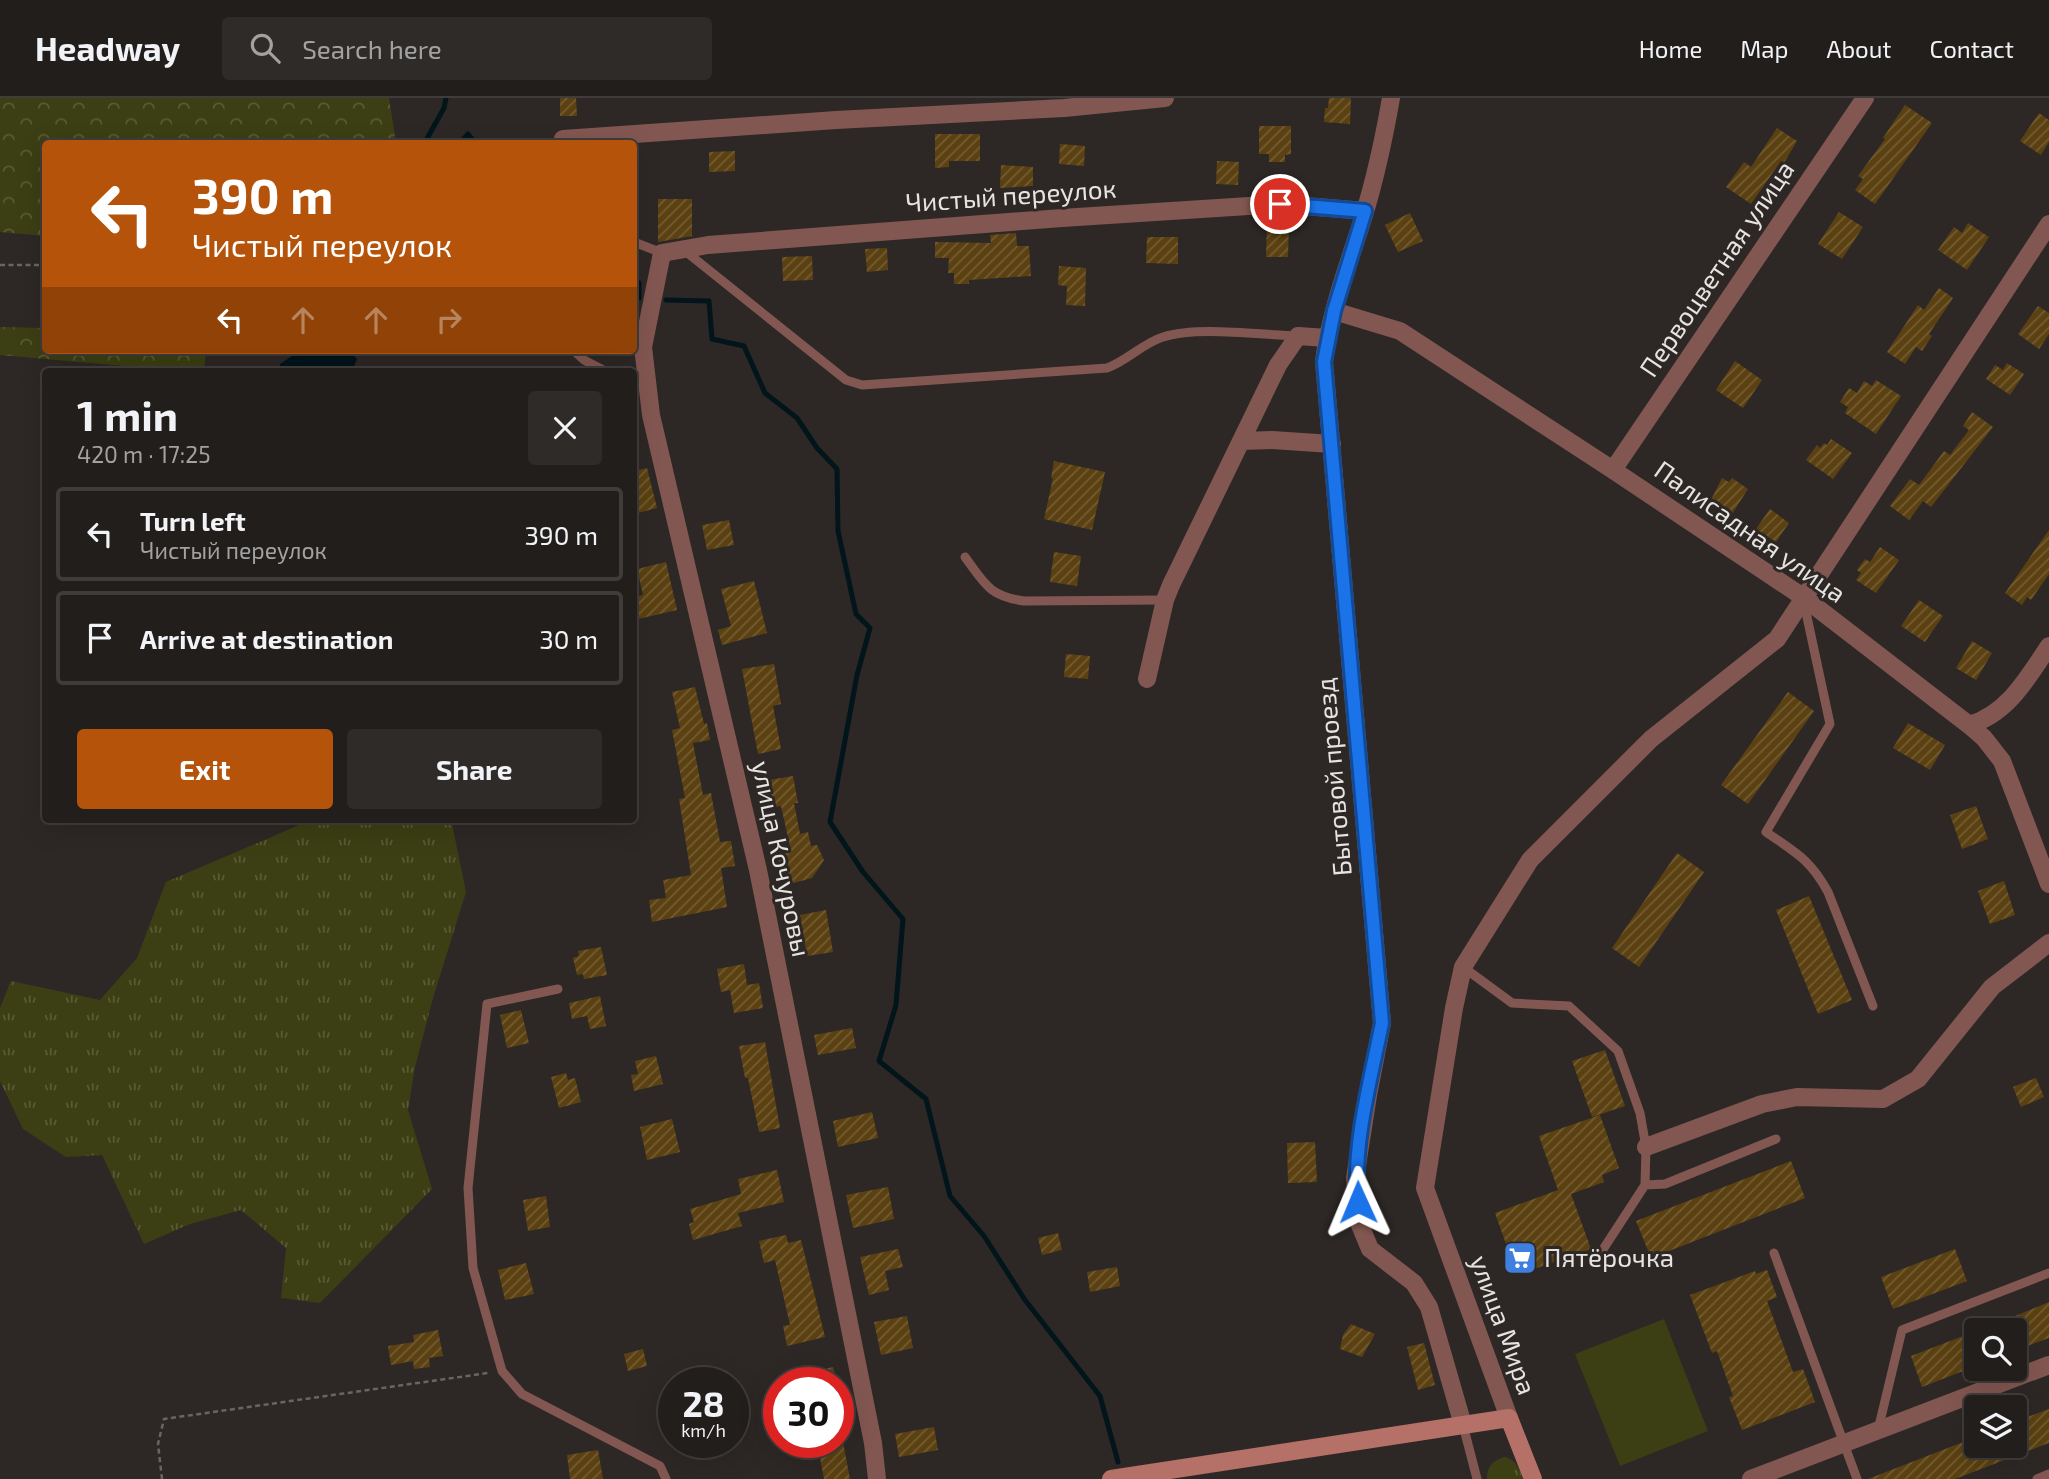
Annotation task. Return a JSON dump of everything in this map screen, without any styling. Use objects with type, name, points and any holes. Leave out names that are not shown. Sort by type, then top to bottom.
[{"type":"street","points":[[563,139],[1063,108],[1165,98]]},
{"type":"street","name":"Бытовой проезд","points":[[1391,98],[1378,166],[1334,311],[1324,362],[1382,1023],[1367,1095],[1355,1178],[1360,1225],[1370,1249],[1414,1283],[1429,1307],[1462,1425]]},
{"type":"street","name":"Первоцветная улица","points":[[1613,470],[1864,98]]},
{"type":"street","name":"Чистый переулок","points":[[662,253],[708,245],[1280,204],[1365,211]]},
{"type":"street","points":[[1463,967],[1530,860],[1651,739],[1777,639],[1802,597],[2049,224]]},
{"type":"street","name":"улица Кочуровы","points":[[662,253],[643,347],[645,393],[758,870],[870,1429],[877,1479]]},
{"type":"street","name":"Палисадная улица","points":[[1334,311],[1400,331],[1802,597],[1969,724],[2002,761],[2049,884]]},
{"type":"street","points":[[1147,679],[1165,600],[1278,365],[1298,336],[1327,338]]},
{"type":"street","points":[[1241,441],[1332,444]]},
{"type":"street","points":[[1969,724],[1997,712],[2020,690],[2049,646]]},
{"type":"street","points":[[1646,1147],[1762,1104],[1797,1097],[1882,1099],[1918,1079],[1992,987],[2049,943]]},
{"type":"street","name":"улица Мира","points":[[1463,967],[1426,1188],[1533,1479]]},
{"type":"street","points":[[1751,1479],[2049,1365]]},
{"type":"street","points":[[1111,1479],[1509,1418]]},
{"type":"lane","points":[[637,243],[662,253]]},
{"type":"lane","points":[[684,250],[846,380],[862,385],[1107,368],[1121,363],[1161,337],[1176,334],[1199,332],[1298,336]]},
{"type":"lane","points":[[577,354],[599,368]]},
{"type":"lane","points":[[965,557],[984,583],[1002,598],[1024,601],[1165,600]]},
{"type":"lane","points":[[1802,597],[1830,724],[1766,832],[1809,862],[1819,875],[1873,1006]]},
{"type":"lane","points":[[1463,967],[1512,1003],[1569,1006],[1618,1051],[1640,1113],[1646,1147],[1645,1185],[1600,1254]]},
{"type":"lane","points":[[558,989],[487,1004],[468,1188],[473,1268],[502,1371],[523,1394],[660,1466],[666,1479]]},
{"type":"lane","points":[[1645,1185],[1665,1184],[1776,1139]]},
{"type":"lane","points":[[1774,1253],[1857,1479]]},
{"type":"lane","points":[[1878,1430],[1902,1330],[2049,1273]]},
{"type":"lane","points":[[1462,1425],[1477,1479]]},
{"type":"lane","points":[[2037,1479],[2049,1474]]},
{"type":"path","points":[[0,265],[42,265]]},
{"type":"path","points":[[162,1479],[158,1444],[164,1419],[502,1371]]},
{"type":"green space","points":[[0,98],[389,98],[396,140],[42,140],[42,236],[0,232]]},
{"type":"green space","points":[[0,327],[42,328],[42,354],[206,354],[204,368],[148,368],[0,355]]},
{"type":"green space","points":[[301,823],[452,823],[466,892],[433,998],[415,1067],[408,1110],[432,1189],[320,1303],[281,1298],[286,1248],[241,1210],[190,1224],[144,1244],[102,1155],[66,1157],[23,1129],[0,1081],[0,1008],[11,981],[100,1000],[137,958],[166,882]]},
{"type":"green space","points":[[1664,1319],[1708,1431],[1620,1466],[1575,1354]]},
{"type":"green space","points":[[1505,1457],[1515,1463],[1523,1479],[1487,1479],[1491,1465]]},
{"type":"shaded area","points":[[295,354],[353,354],[357,359],[353,368],[279,368],[280,364]]},
{"type":"building","points":[[560,98],[576,98],[577,116],[560,116]]},
{"type":"building","points":[[1329,98],[1351,98],[1350,124],[1324,122]]},
{"type":"building","points":[[1905,105],[1932,123],[1875,204],[1855,190],[1863,179],[1858,176]]},
{"type":"building","points":[[2039,113],[2049,120],[2049,142],[2041,155],[2020,141]]},
{"type":"building","points":[[1259,126],[1291,126],[1291,154],[1285,155],[1285,162],[1269,162],[1269,154],[1259,154]]},
{"type":"building","points":[[1777,128],[1797,141],[1784,163],[1781,161],[1751,204],[1726,187],[1744,162],[1751,167]]},
{"type":"building","points":[[935,134],[980,134],[980,161],[949,161],[949,167],[935,168]]},
{"type":"building","points":[[1060,144],[1085,146],[1084,166],[1059,164]]},
{"type":"building","points":[[735,151],[735,171],[709,172],[709,152]]},
{"type":"building","points":[[1217,161],[1239,162],[1238,185],[1216,184]]},
{"type":"building","points":[[1001,165],[1033,167],[1033,186],[1000,188]]},
{"type":"building","points":[[658,199],[692,199],[692,236],[658,242]]},
{"type":"building","points":[[1839,212],[1863,227],[1842,259],[1818,244]]},
{"type":"building","points":[[1410,213],[1423,241],[1398,252],[1385,225]]},
{"type":"building","points":[[1267,223],[1289,224],[1288,257],[1266,257]]},
{"type":"building","points":[[1968,223],[1989,237],[1967,270],[1938,250],[1954,227],[1962,233]]},
{"type":"building","points":[[1016,233],[1017,246],[1029,246],[1031,276],[969,280],[969,284],[954,284],[954,273],[948,273],[949,258],[935,258],[935,242],[991,243],[990,235]]},
{"type":"building","points":[[1147,237],[1178,237],[1178,264],[1146,263]]},
{"type":"building","points":[[887,248],[888,270],[867,272],[865,249]]},
{"type":"building","points":[[812,256],[813,280],[783,281],[782,257]]},
{"type":"building","points":[[1059,266],[1086,268],[1085,306],[1066,305],[1067,286],[1058,285]]},
{"type":"building","points":[[1939,288],[1953,298],[1929,334],[1932,336],[1922,351],[1916,347],[1905,364],[1887,352],[1918,305],[1924,310]]},
{"type":"building","points":[[2038,306],[2049,313],[2049,334],[2039,349],[2018,334]]},
{"type":"building","points":[[1735,361],[1762,380],[1743,408],[1716,390]]},
{"type":"building","points":[[2007,363],[2024,374],[2010,395],[1986,379],[1995,365],[2003,370]]},
{"type":"building","points":[[1876,380],[1901,396],[1876,434],[1845,413],[1848,407],[1840,402],[1849,388],[1857,393],[1864,381],[1872,386]]},
{"type":"building","points":[[1972,412],[1993,427],[1931,507],[1923,501],[1909,520],[1890,506],[1910,479],[1919,485],[1944,451],[1950,455],[1969,430],[1963,426]]},
{"type":"building","points":[[1831,439],[1852,453],[1833,479],[1806,460],[1817,445],[1820,448],[1824,443],[1827,445]]},
{"type":"building","points":[[1054,461],[1105,472],[1092,530],[1044,519]]},
{"type":"building","points":[[647,468],[657,508],[637,513],[637,470]]},
{"type":"building","points":[[1722,478],[1729,482],[1732,478],[1748,489],[1732,514],[1711,500]]},
{"type":"building","points":[[1770,509],[1789,523],[1776,542],[1756,529]]},
{"type":"building","points":[[729,520],[734,545],[707,550],[702,525]]},
{"type":"building","points":[[2049,530],[2049,574],[2031,600],[2027,597],[2022,605],[2005,593]]},
{"type":"building","points":[[1880,547],[1899,560],[1876,593],[1856,580],[1861,573],[1857,570],[1865,559],[1870,562]]},
{"type":"building","points":[[1054,552],[1081,556],[1077,586],[1050,582]]},
{"type":"building","points":[[666,562],[677,610],[637,619],[637,596],[643,595],[637,569]]},
{"type":"building","points":[[754,581],[767,633],[722,645],[718,630],[731,626],[721,589]]},
{"type":"building","points":[[1919,600],[1943,616],[1925,642],[1901,626]]},
{"type":"building","points":[[1972,641],[1992,653],[1976,680],[1956,668]]},
{"type":"building","points":[[1066,654],[1090,656],[1088,679],[1064,677]]},
{"type":"building","points":[[774,664],[781,704],[773,706],[781,749],[758,754],[742,669]]},
{"type":"building","points":[[695,687],[710,740],[693,743],[703,795],[711,793],[720,842],[731,841],[735,866],[721,868],[727,907],[652,922],[649,900],[666,898],[663,880],[691,875],[679,799],[685,798],[672,730],[680,728],[672,692]]},
{"type":"building","points":[[1788,692],[1814,711],[1748,804],[1721,785]]},
{"type":"building","points":[[1908,723],[1945,745],[1930,770],[1893,748]]},
{"type":"building","points":[[793,776],[798,803],[794,803],[800,834],[808,832],[811,846],[817,845],[824,860],[812,878],[790,884],[787,874],[782,876],[777,855],[791,851],[781,806],[768,808],[763,781]]},
{"type":"building","points":[[1976,806],[1988,839],[1962,849],[1950,815]]},
{"type":"building","points":[[1677,853],[1704,872],[1639,967],[1612,948]]},
{"type":"building","points":[[2004,881],[2015,915],[1990,924],[1978,891]]},
{"type":"building","points":[[1809,896],[1852,1000],[1818,1014],[1776,910]]},
{"type":"building","points":[[826,910],[833,952],[807,956],[800,915]]},
{"type":"building","points":[[601,947],[607,975],[584,979],[583,974],[577,975],[573,958],[579,956],[578,951]]},
{"type":"building","points":[[744,964],[747,985],[759,983],[763,1008],[734,1013],[730,990],[721,992],[717,969]]},
{"type":"building","points":[[600,996],[606,1026],[590,1029],[587,1016],[572,1019],[569,1003]]},
{"type":"building","points":[[521,1010],[529,1043],[507,1048],[500,1015]]},
{"type":"building","points":[[852,1028],[856,1048],[818,1055],[814,1035]]},
{"type":"building","points":[[765,1042],[780,1128],[759,1132],[739,1046]]},
{"type":"building","points":[[1605,1050],[1625,1106],[1592,1117],[1572,1061]]},
{"type":"building","points":[[656,1056],[663,1084],[634,1091],[631,1075],[638,1074],[635,1061]]},
{"type":"building","points":[[566,1073],[568,1080],[575,1078],[581,1102],[559,1108],[551,1077]]},
{"type":"building","points":[[2036,1078],[2044,1097],[2021,1107],[2013,1087]]},
{"type":"building","points":[[872,1112],[878,1138],[838,1147],[833,1121]]},
{"type":"building","points":[[1600,1115],[1619,1168],[1602,1175],[1604,1182],[1571,1194],[1591,1249],[1517,1275],[1495,1213],[1558,1190],[1539,1136]]},
{"type":"building","points":[[672,1119],[680,1152],[647,1160],[640,1127]]},
{"type":"building","points":[[1315,1142],[1317,1182],[1288,1183],[1287,1143]]},
{"type":"building","points":[[1791,1161],[1805,1198],[1651,1258],[1636,1221]]},
{"type":"building","points":[[777,1170],[784,1202],[738,1213],[742,1226],[693,1240],[689,1224],[694,1222],[690,1209],[741,1194],[738,1179]]},
{"type":"building","points":[[888,1187],[894,1219],[853,1228],[846,1195]]},
{"type":"building","points":[[546,1196],[550,1227],[528,1231],[523,1200]]},
{"type":"building","points":[[1058,1233],[1062,1250],[1042,1255],[1038,1238]]},
{"type":"building","points":[[786,1235],[788,1243],[801,1240],[825,1337],[787,1346],[783,1326],[790,1325],[775,1260],[764,1263],[759,1241]]},
{"type":"building","points":[[898,1249],[903,1267],[885,1271],[889,1290],[869,1295],[860,1257]]},
{"type":"building","points":[[1955,1249],[1967,1281],[1893,1309],[1881,1277]]},
{"type":"building","points":[[526,1263],[534,1294],[505,1300],[498,1270]]},
{"type":"building","points":[[1117,1267],[1120,1286],[1090,1292],[1087,1272]]},
{"type":"building","points":[[1767,1270],[1777,1297],[1767,1301],[1793,1372],[1803,1369],[1815,1402],[1742,1430],[1729,1397],[1733,1396],[1717,1351],[1712,1353],[1690,1295],[1755,1271],[1756,1274]]},
{"type":"building","points":[[2049,1302],[2049,1338],[2027,1346],[2027,1318],[2010,1318]]},
{"type":"building","points":[[907,1316],[913,1348],[881,1355],[874,1322]]},
{"type":"building","points":[[1351,1324],[1375,1334],[1362,1357],[1340,1349],[1343,1335]]},
{"type":"building","points":[[438,1330],[443,1356],[429,1358],[430,1367],[414,1369],[413,1361],[391,1365],[388,1346],[414,1342],[413,1335]]},
{"type":"building","points":[[1964,1336],[1964,1371],[1922,1387],[1911,1356]]},
{"type":"building","points":[[1424,1343],[1435,1385],[1418,1390],[1407,1347]]},
{"type":"building","points":[[643,1349],[647,1366],[628,1371],[624,1354]]},
{"type":"building","points":[[2049,1409],[2049,1443],[2027,1451],[2027,1417]]},
{"type":"building","points":[[934,1427],[938,1450],[899,1457],[895,1434]]},
{"type":"building","points":[[1964,1442],[1964,1458],[2010,1458],[1955,1479],[1868,1479]]},
{"type":"building","points":[[598,1450],[603,1479],[570,1479],[567,1455]]},
{"type":"building","points":[[820,1458],[846,1458],[850,1479],[824,1479]]},
{"type":"waterway","points":[[426,140],[444,108],[446,98]]},
{"type":"waterway","points":[[463,140],[468,134],[473,140]]},
{"type":"waterway","points":[[637,282],[639,298]]},
{"type":"waterway","points":[[666,300],[709,301],[712,339],[744,346],[765,393],[797,418],[817,448],[837,469],[838,531],[856,614],[870,628],[857,675],[830,822],[863,872],[903,919],[896,1005],[879,1061],[926,1099],[950,1196],[984,1236],[1025,1300],[1100,1396],[1118,1462]]},
{"type":"place","name":"Пятёрочка","points":[[1520,1258]]},
{"type":"route","points":[[1280,204],[1365,211],[1334,311],[1324,362],[1382,1023],[1367,1095],[1355,1178],[1358,1202]]}]
